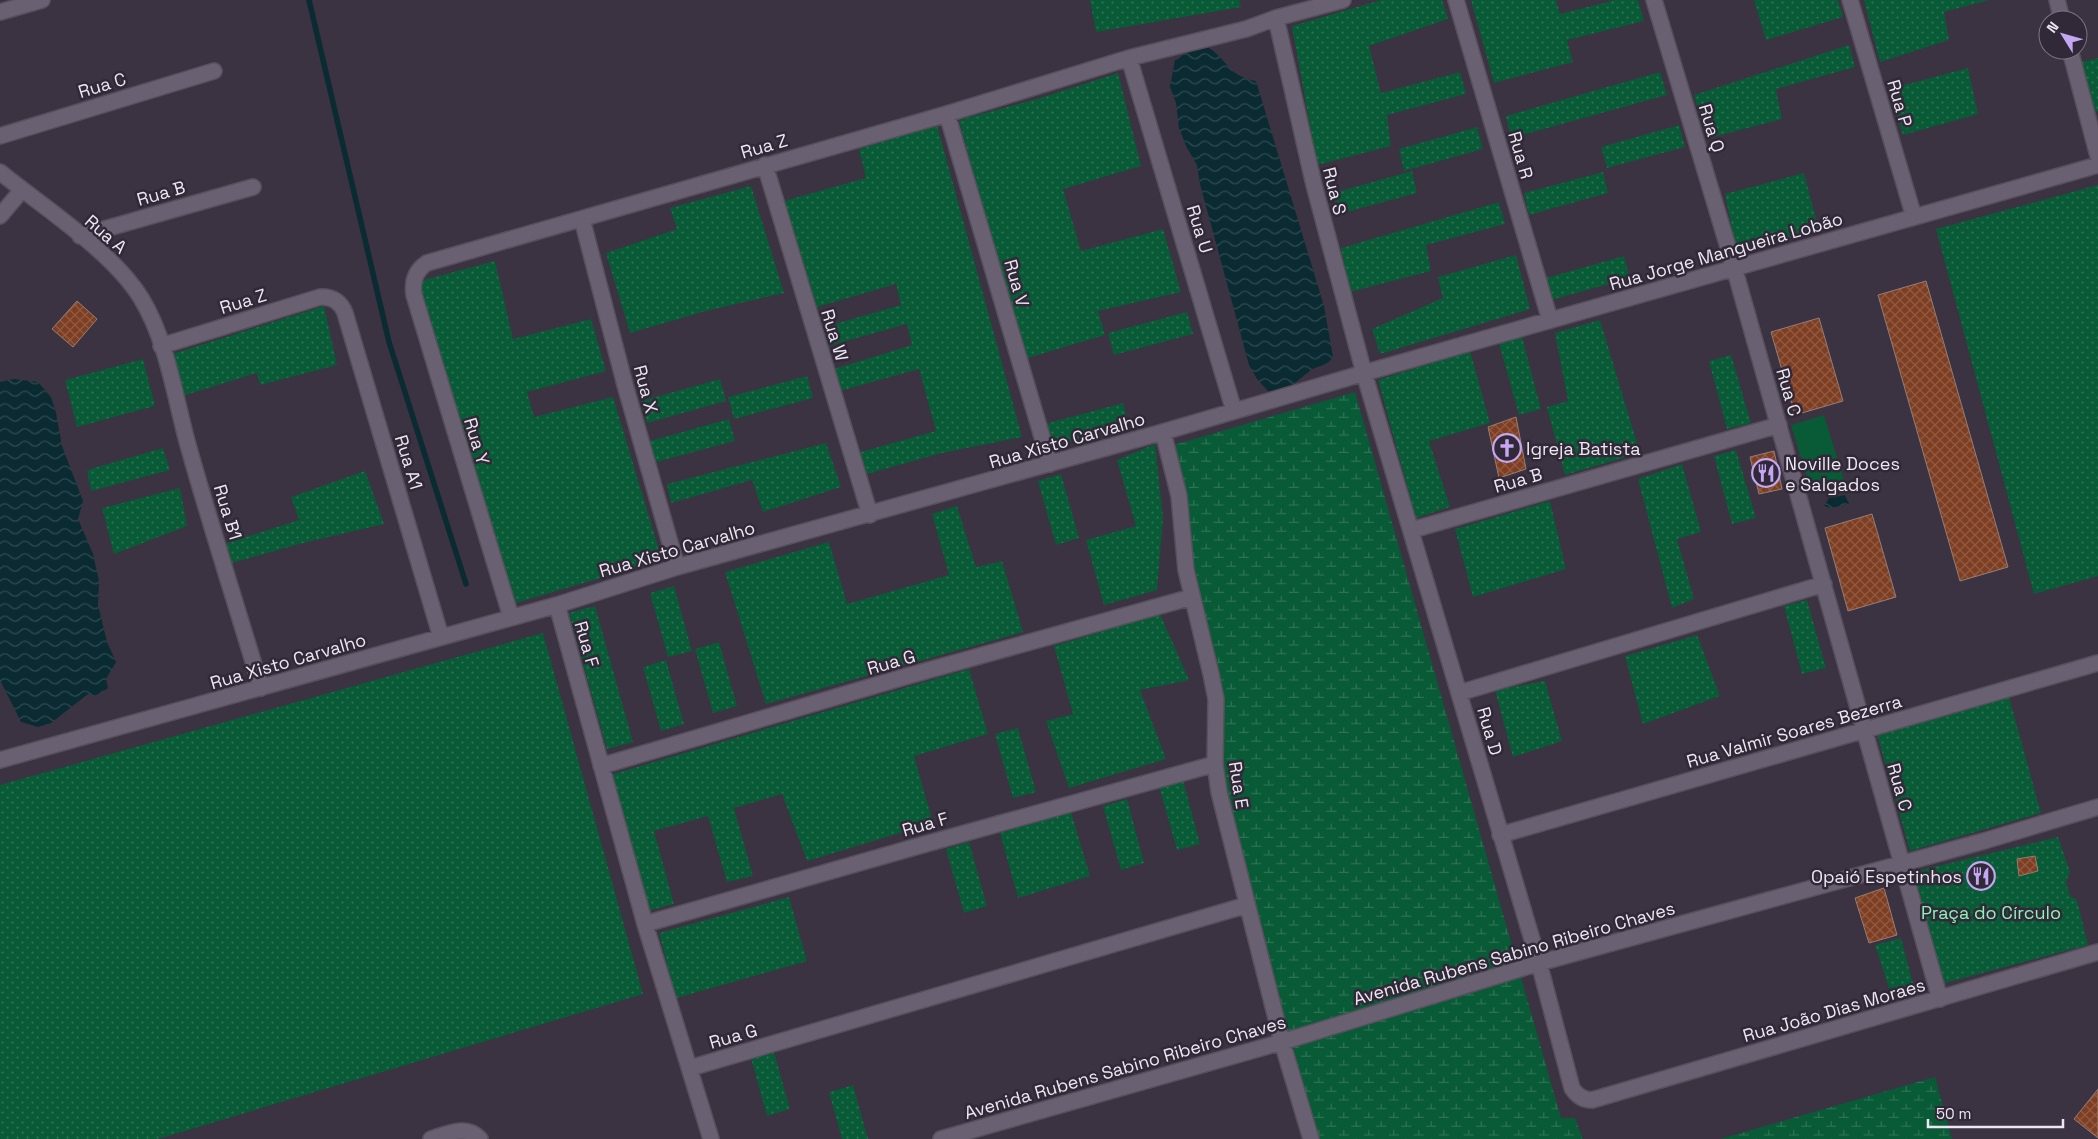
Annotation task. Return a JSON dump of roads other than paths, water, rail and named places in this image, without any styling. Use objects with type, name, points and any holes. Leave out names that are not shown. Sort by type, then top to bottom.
[{"type":"street","points":[[0,12],[42,0]]},
{"type":"street","name":"Rua Z","points":[[415,276],[422,266],[427,263],[947,114],[1129,58],[1246,29],[1276,18],[1343,0]]},
{"type":"street","name":"Rua R","points":[[1456,0],[1550,320]]},
{"type":"street","name":"Rua Q","points":[[1654,0],[1734,267]]},
{"type":"street","name":"Rua P","points":[[1850,0],[1914,217]]},
{"type":"street","name":"Rua S","points":[[1276,18],[1314,185],[1364,373]]},
{"type":"street","name":"Rua U","points":[[1129,58],[1234,411]]},
{"type":"street","points":[[2073,60],[2098,156]]},
{"type":"street","name":"Rua C","points":[[0,136],[214,71]]},
{"type":"street","name":"Rua V","points":[[947,114],[1050,464]]},
{"type":"street","name":"Rua Jorge Mangueira Lobão","points":[[1364,373],[2098,165]]},
{"type":"street","name":"Rua W","points":[[765,166],[870,515]]},
{"type":"street","name":"Rua A","points":[[0,172],[106,258],[125,278],[141,298],[152,319],[161,346]]},
{"type":"street","name":"Rua B","points":[[80,236],[253,187]]},
{"type":"street","points":[[0,216],[22,190]]},
{"type":"street","name":"Rua X","points":[[582,219],[625,385],[677,568]]},
{"type":"street","name":"Rua C","points":[[1734,267],[1940,999]]},
{"type":"street","name":"Rua Y","points":[[415,276],[413,282],[414,295],[511,617]]},
{"type":"street","name":"Rua Z","points":[[161,346],[320,297],[335,300]]},
{"type":"street","name":"Rua A1","points":[[335,300],[340,304],[345,313],[441,637]]},
{"type":"street","name":"Rua B1","points":[[161,346],[188,446],[261,688]]},
{"type":"street","name":"Rua Xisto Carvalho","points":[[0,760],[556,605],[677,568],[1163,432],[1364,373]]},
{"type":"street","name":"Rua D","points":[[1364,373],[1539,963],[1572,1088],[1580,1097]]},
{"type":"street","name":"Rua B","points":[[1412,530],[1779,425]]},
{"type":"street","name":"Rua E","points":[[1163,432],[1179,496],[1186,570],[1216,699],[1216,764],[1219,792],[1282,1042],[1311,1139]]},
{"type":"street","points":[[1460,693],[1824,584]]},
{"type":"street","name":"Rua G","points":[[602,766],[904,677],[1192,596]]},
{"type":"street","name":"Rua F","points":[[556,605],[645,924],[711,1139]]},
{"type":"street","name":"Rua Valmir Soares Bezerra","points":[[1500,835],[2098,663]]},
{"type":"street","name":"Rua F","points":[[645,924],[922,844],[1216,764]]},
{"type":"street","name":"Avenida Rubens Sabino Ribeiro Chaves","points":[[941,1139],[1282,1042],[1539,963],[2098,807]]},
{"type":"street","name":"Rua G","points":[[690,1068],[1247,905]]},
{"type":"street","name":"Rua João Dias Moraes","points":[[1580,1097],[1592,1100],[2098,952]]},
{"type":"street","points":[[431,1139],[459,1131],[476,1136]]},
{"type":"water","points":[[1206,46],[1233,71],[1246,79],[1256,81],[1324,306],[1333,357],[1283,390],[1269,392],[1257,379],[1249,365],[1200,184],[1197,165],[1186,146],[1179,128],[1176,103],[1170,87],[1175,60],[1193,49]]},
{"type":"water","points":[[14,379],[38,382],[51,397],[62,446],[83,501],[78,519],[93,554],[99,581],[98,605],[107,642],[116,662],[106,679],[108,688],[96,696],[88,694],[51,723],[38,727],[21,722],[0,680],[0,382]]},
{"type":"water","points":[[1845,495],[1849,504],[1831,508],[1824,506],[1829,498]]},
{"type":"waterway","points":[[309,0],[389,342],[466,584]]},
{"type":"place","name":"Igreja Batista","points":[[1507,448]]},
{"type":"place","name":"Noville Doces e Salgados","points":[[1766,473]]},
{"type":"place","name":"Opaió Espetinhos","points":[[1981,876]]},
{"type":"park label","name":"Praça do Círculo","points":[[1991,912]]}]
